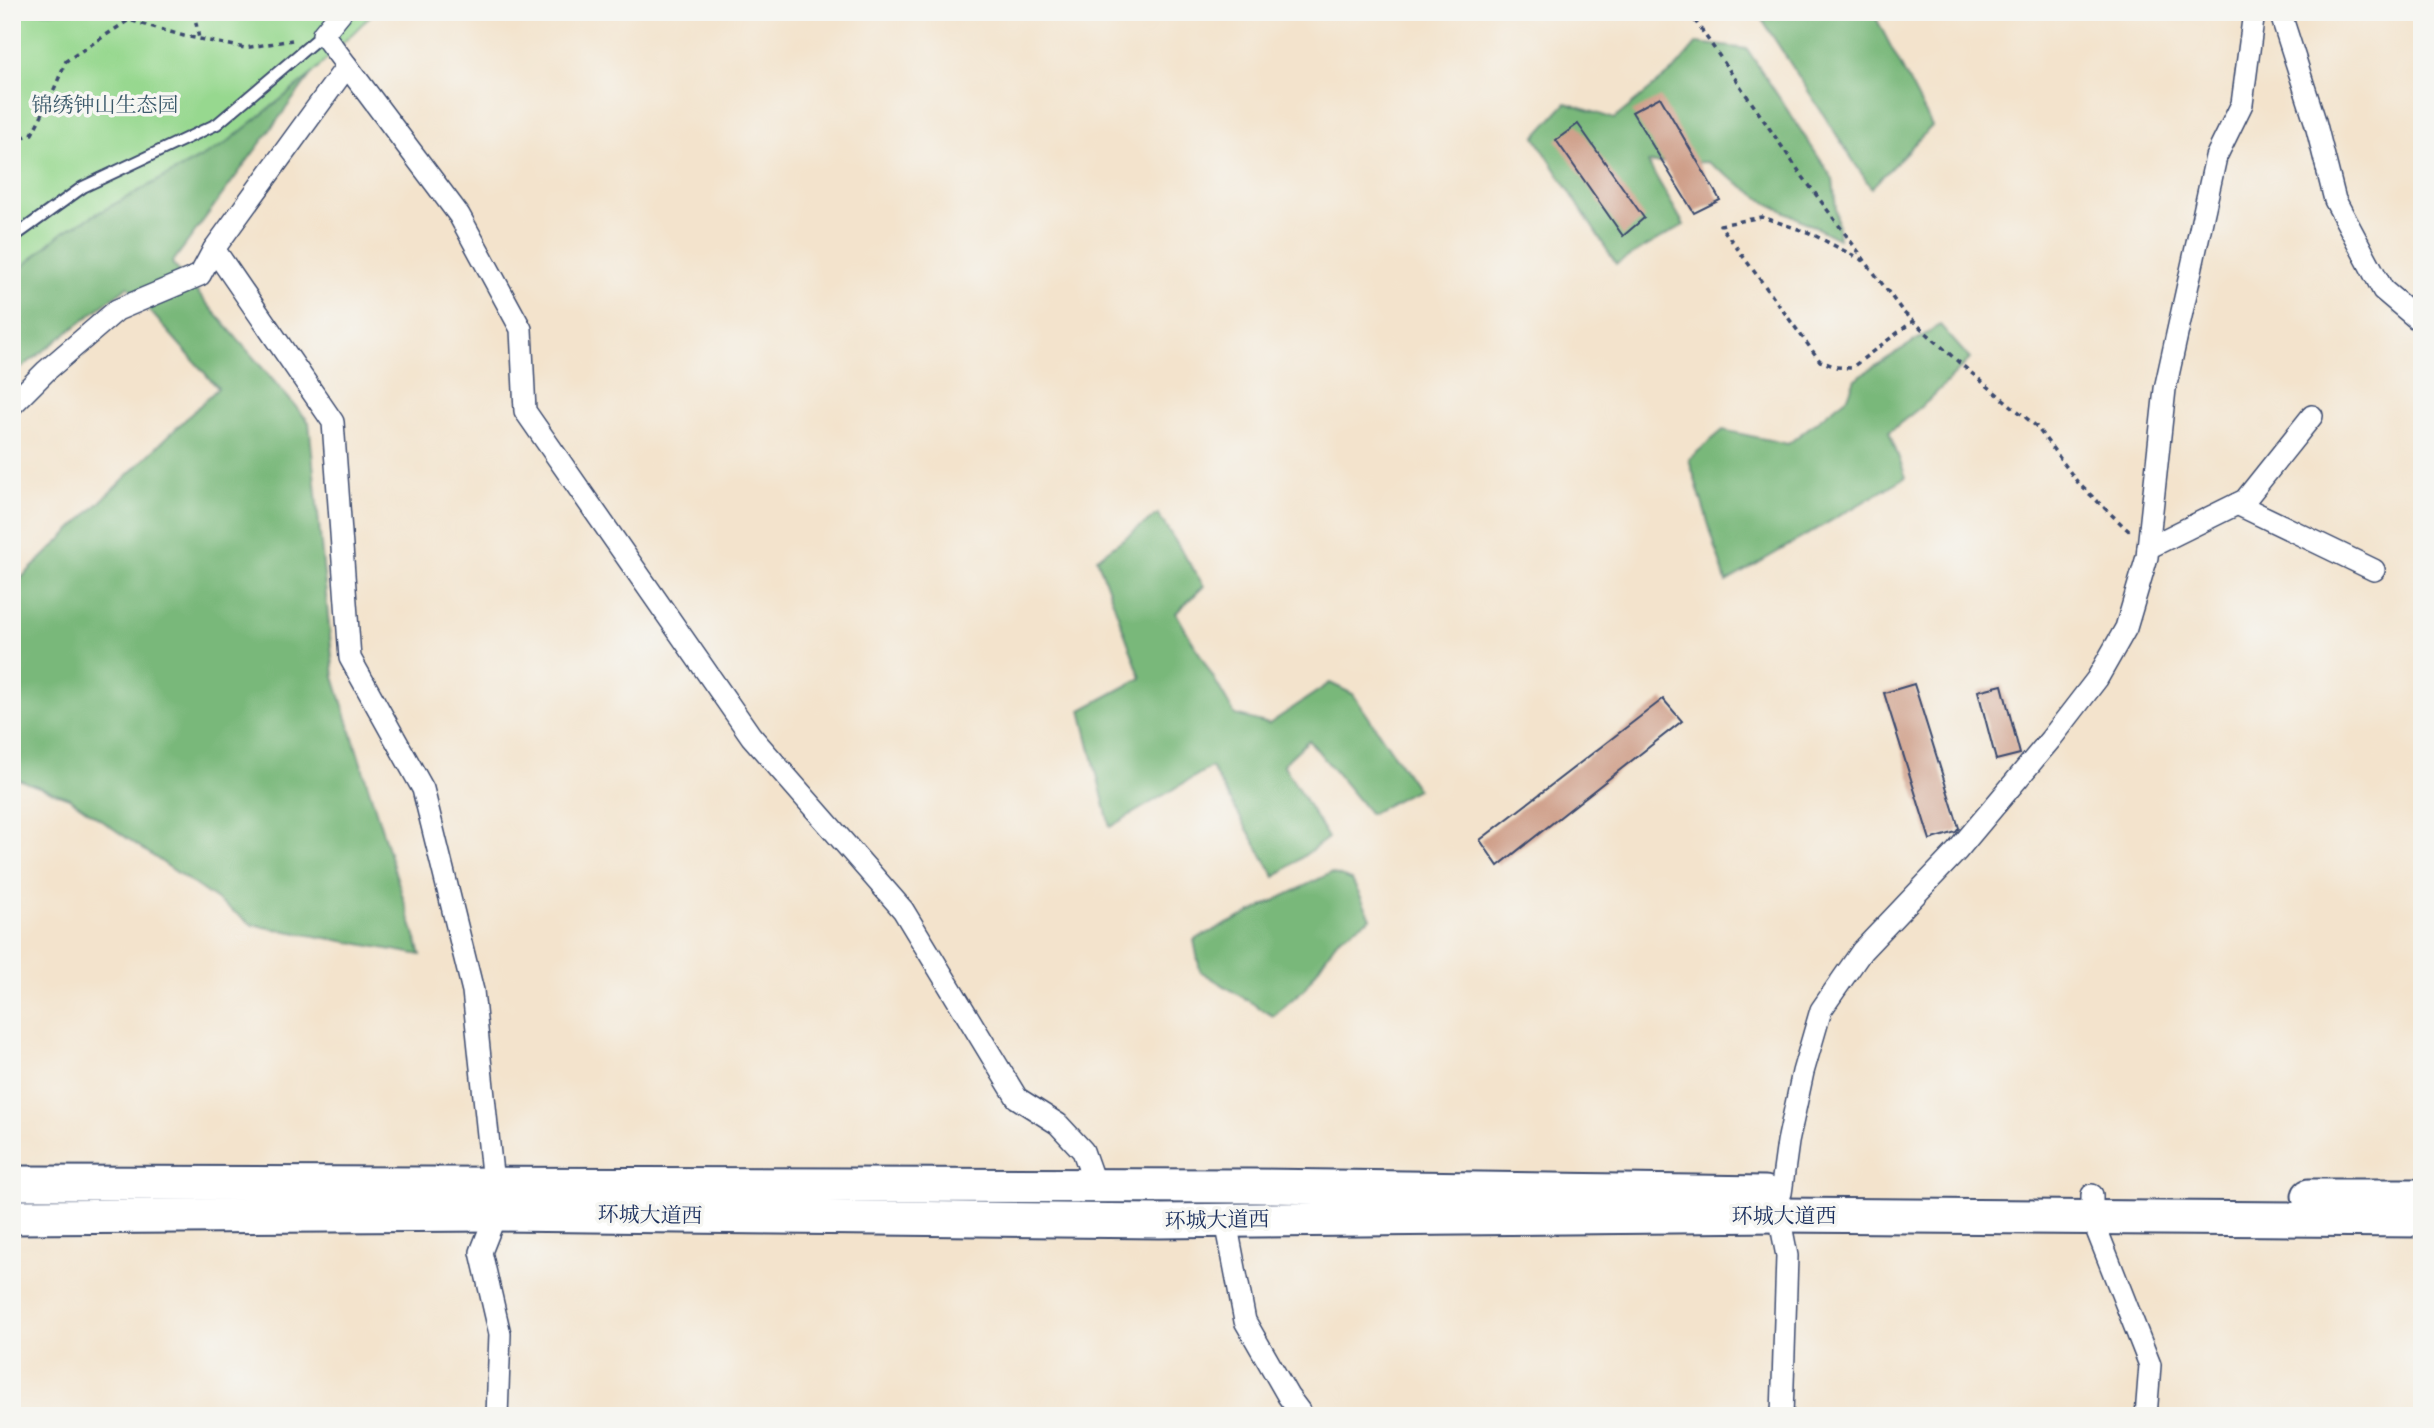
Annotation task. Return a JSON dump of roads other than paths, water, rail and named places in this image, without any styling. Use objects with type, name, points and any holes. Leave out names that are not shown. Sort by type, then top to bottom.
[{"type":"main road","name":"环城大道西","points":[[12,1183],[1222,1220],[1780,1204]]},
{"type":"main road","name":"环城大道西","points":[[12,1217],[494,1198],[1095,1185],[1780,1204],[2092,1207],[2422,1220]]},
{"type":"main road","name":"环城大道西","points":[[2092,1207],[2422,1196]]},
{"type":"street","points":[[341,12],[323,34],[459,215],[521,329],[525,411],[751,736],[903,910],[1017,1098],[1058,1124],[1083,1152],[1095,1185]]},
{"type":"street","points":[[1782,1416],[1787,1256],[1780,1204],[1788,1142],[1803,1072],[1822,1010],[1863,951],[1957,851],[2050,740],[2097,679],[2126,628],[2148,548],[2165,388],[2216,158],[2242,104],[2254,12]]},
{"type":"street","points":[[2280,12],[2315,121],[2335,200],[2383,290],[2422,323]]},
{"type":"street","points":[[12,405],[46,371],[117,310],[200,275],[215,249],[347,66]]},
{"type":"street","points":[[215,249],[333,422],[350,659],[423,789],[474,991],[494,1198],[481,1252],[500,1334],[497,1416]]},
{"type":"street","points":[[2148,548],[2245,500],[2312,416]]},
{"type":"street","points":[[2236,504],[2374,570]]},
{"type":"street","points":[[2092,1207],[2150,1365],[2146,1416]]},
{"type":"street","points":[[1222,1220],[1228,1232],[1245,1321],[1288,1396],[1303,1416]]},
{"type":"lane","points":[[15,233],[83,187],[216,124],[323,34]]},
{"type":"park label","name":"锦绣钟山生态园","points":[[105,105]]}]
